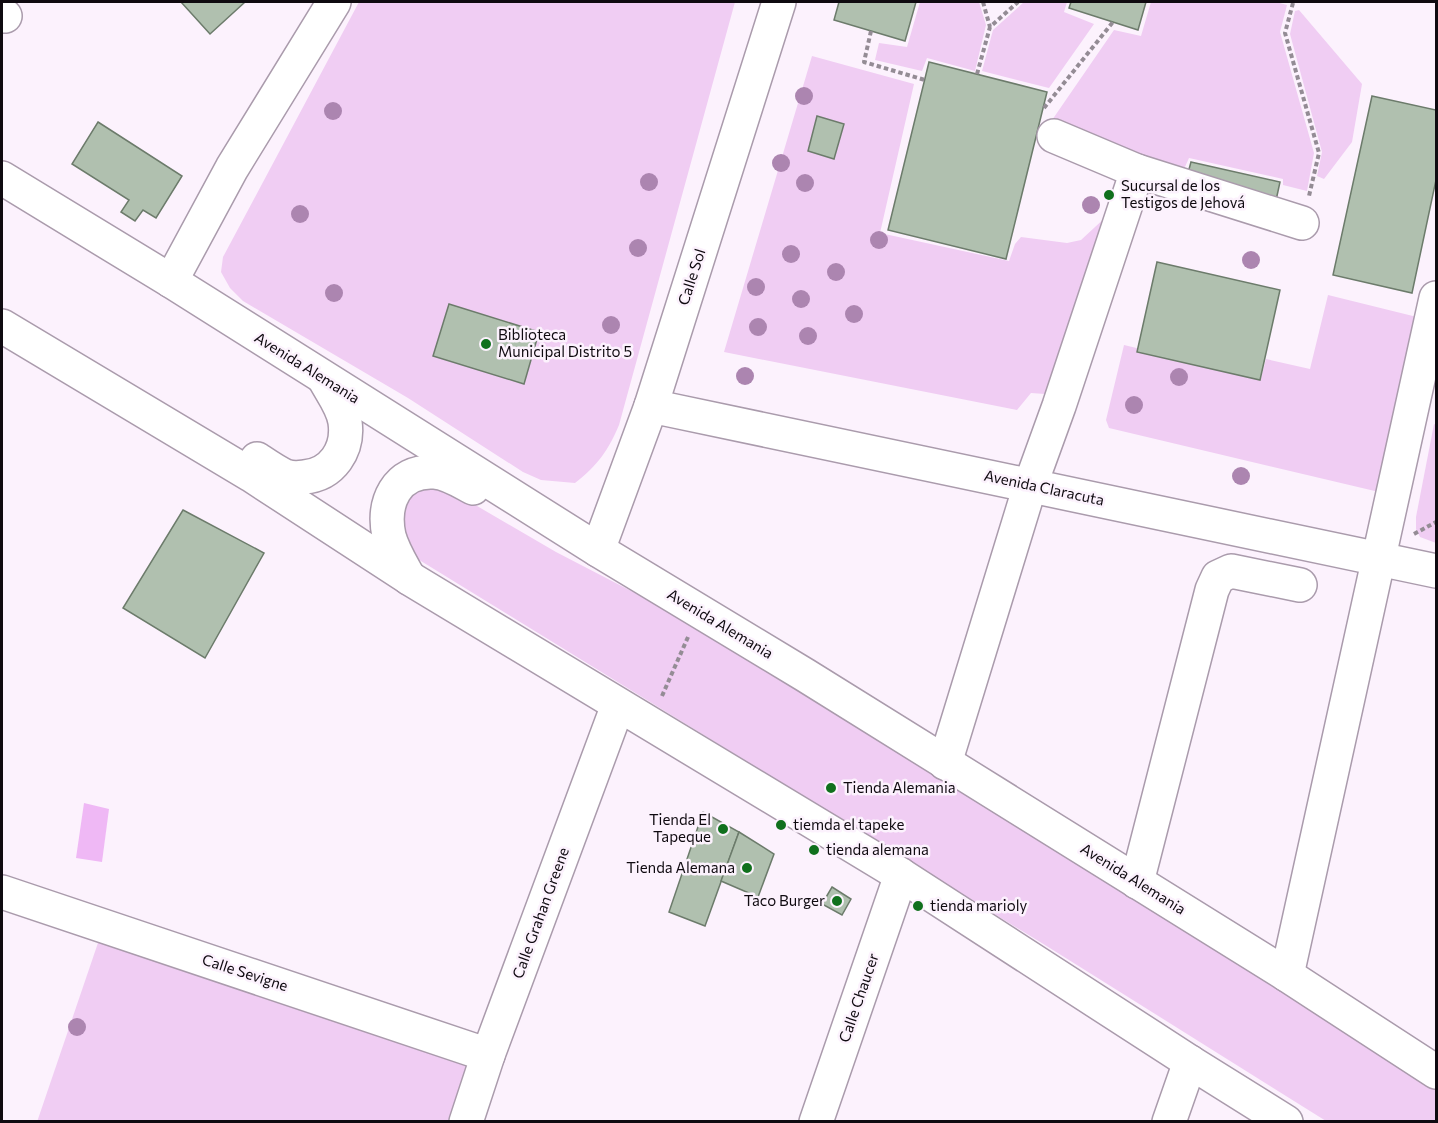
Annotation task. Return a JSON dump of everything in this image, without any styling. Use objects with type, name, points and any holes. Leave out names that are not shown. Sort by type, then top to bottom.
[{"type":"street","points":[[171,281],[232,168],[334,2]]},
{"type":"street","name":"Calle Sol","points":[[598,550],[651,406],[779,2]]},
{"type":"street","points":[[1048,124],[1137,171],[1302,223]]},
{"type":"street","points":[[945,763],[1030,486],[1137,171]]},
{"type":"street","name":"Avenida Alemania","points":[[2,178],[171,281],[598,550],[1287,975],[1437,1072]]},
{"type":"street","points":[[1287,975],[1437,298]]},
{"type":"street","points":[[2,326],[251,475],[409,578],[901,875],[1286,1122]]},
{"type":"street","points":[[102,386],[181,415],[286,476],[295,478],[321,474],[333,465],[342,451],[345,421],[338,402],[325,380]]},
{"type":"street","name":"Avenida Claracuta","points":[[651,406],[1437,571]]},
{"type":"street","points":[[409,578],[396,555],[387,523],[389,501],[401,480],[433,472],[447,475],[518,511],[549,519]]},
{"type":"street","points":[[1137,882],[1212,590],[1218,577],[1231,571],[1300,585]]},
{"type":"street","name":"Calle Grahan Greene","points":[[466,1122],[488,1055],[618,705]]},
{"type":"street","name":"Calle Chaucer","points":[[816,1122],[901,875]]},
{"type":"street","name":"Calle Sevigne","points":[[2,892],[488,1055]]},
{"type":"street","points":[[1169,1122],[1190,1062]]},
{"type":"path","points":[[982,2],[990,27]]},
{"type":"path","points":[[977,74],[990,27],[1018,2]]},
{"type":"path","points":[[1293,3],[1285,33],[1319,153],[1302,223]]},
{"type":"path","points":[[1048,124],[1113,22]]},
{"type":"path","points":[[871,31],[864,62],[925,80]]},
{"type":"path","points":[[1414,534],[1437,522]]},
{"type":"path","points":[[650,724],[699,612]]},
{"type":"shaded area","points":[[359,2],[735,2],[619,425],[602,457],[575,483],[541,480],[523,472],[408,398],[243,301],[230,288],[221,272],[223,257]]},
{"type":"shaded area","points":[[920,2],[979,2],[986,25],[975,71],[927,58],[922,71],[875,60],[879,43],[907,47]]},
{"type":"shaded area","points":[[1024,2],[1067,2],[1064,12],[1094,24],[1049,88],[982,71],[993,30]]},
{"type":"shaded area","points":[[1151,2],[1276,2],[1287,5],[1280,32],[1314,153],[1307,191],[1283,185],[1283,179],[1189,158],[1180,178],[1050,123],[1114,30],[1141,36]]},
{"type":"shaded area","points":[[1299,10],[1362,84],[1352,142],[1324,179],[1317,176],[1322,152],[1290,34],[1295,11]]},
{"type":"shaded area","points":[[812,56],[914,84],[880,233],[1009,261],[1015,244],[1021,237],[1067,243],[1081,240],[1122,202],[1059,395],[1031,393],[1017,410],[724,352]]},
{"type":"shaded area","points":[[1328,295],[1421,318],[1379,492],[1109,428],[1106,420],[1124,345],[1261,378],[1266,359],[1310,369]]},
{"type":"shaded area","points":[[1434,424],[1436,425],[1436,543],[1420,537],[1416,529],[1416,517]]},
{"type":"shaded area","points":[[441,485],[556,552],[662,607],[1436,1086],[1436,1121],[1326,1121],[1045,945],[416,558],[406,533],[404,511],[408,501],[415,493]]},
{"type":"shaded area","points":[[84,803],[109,809],[102,862],[76,858]]},
{"type":"shaded area","points":[[100,937],[469,1061],[448,1121],[37,1122]]},
{"type":"building","points":[[181,2],[245,2],[210,34]]},
{"type":"building","points":[[839,2],[916,2],[905,41],[834,20]]},
{"type":"building","points":[[1071,2],[1146,2],[1138,30],[1069,8]]},
{"type":"building","points":[[929,62],[1047,92],[1006,259],[888,230]]},
{"type":"building","points":[[1372,96],[1436,110],[1436,180],[1412,293],[1333,275]]},
{"type":"building","points":[[817,116],[844,124],[834,159],[808,151]]},
{"type":"building","points":[[98,122],[182,176],[156,218],[143,210],[135,221],[121,212],[129,200],[72,164]]},
{"type":"building","points":[[1191,162],[1280,182],[1275,205],[1185,184]]},
{"type":"building","points":[[1157,262],[1280,290],[1260,380],[1137,352]]},
{"type":"building","name":"Biblioteca Municipal Distrito 5","points":[[449,304],[539,332],[524,384],[433,356]]},
{"type":"building","points":[[183,510],[264,553],[205,658],[123,608]]},
{"type":"building","points":[[703,812],[739,832],[705,926],[669,912]]},
{"type":"building","name":"Tienda Alemana","points":[[739,832],[774,854],[758,897],[721,881]]},
{"type":"building","name":"Taco Burger","points":[[832,887],[851,899],[842,915],[822,904]]},
{"type":"place","name":"Sucursal de los Testigos de Jehová","points":[[1109,195]]},
{"type":"place","name":"Biblioteca Municipal Distrito 5","points":[[486,344]]},
{"type":"place","name":"Tienda Alemania","points":[[831,788]]},
{"type":"place","name":"tiemda el tapeke","points":[[781,825]]},
{"type":"place","name":"Tienda El Tapeque","points":[[723,829]]},
{"type":"place","name":"tienda alemana","points":[[814,850]]},
{"type":"place","name":"Tienda Alemana","points":[[747,868]]},
{"type":"place","name":"Taco Burger","points":[[837,901]]},
{"type":"place","name":"tienda marioly","points":[[918,906]]}]
